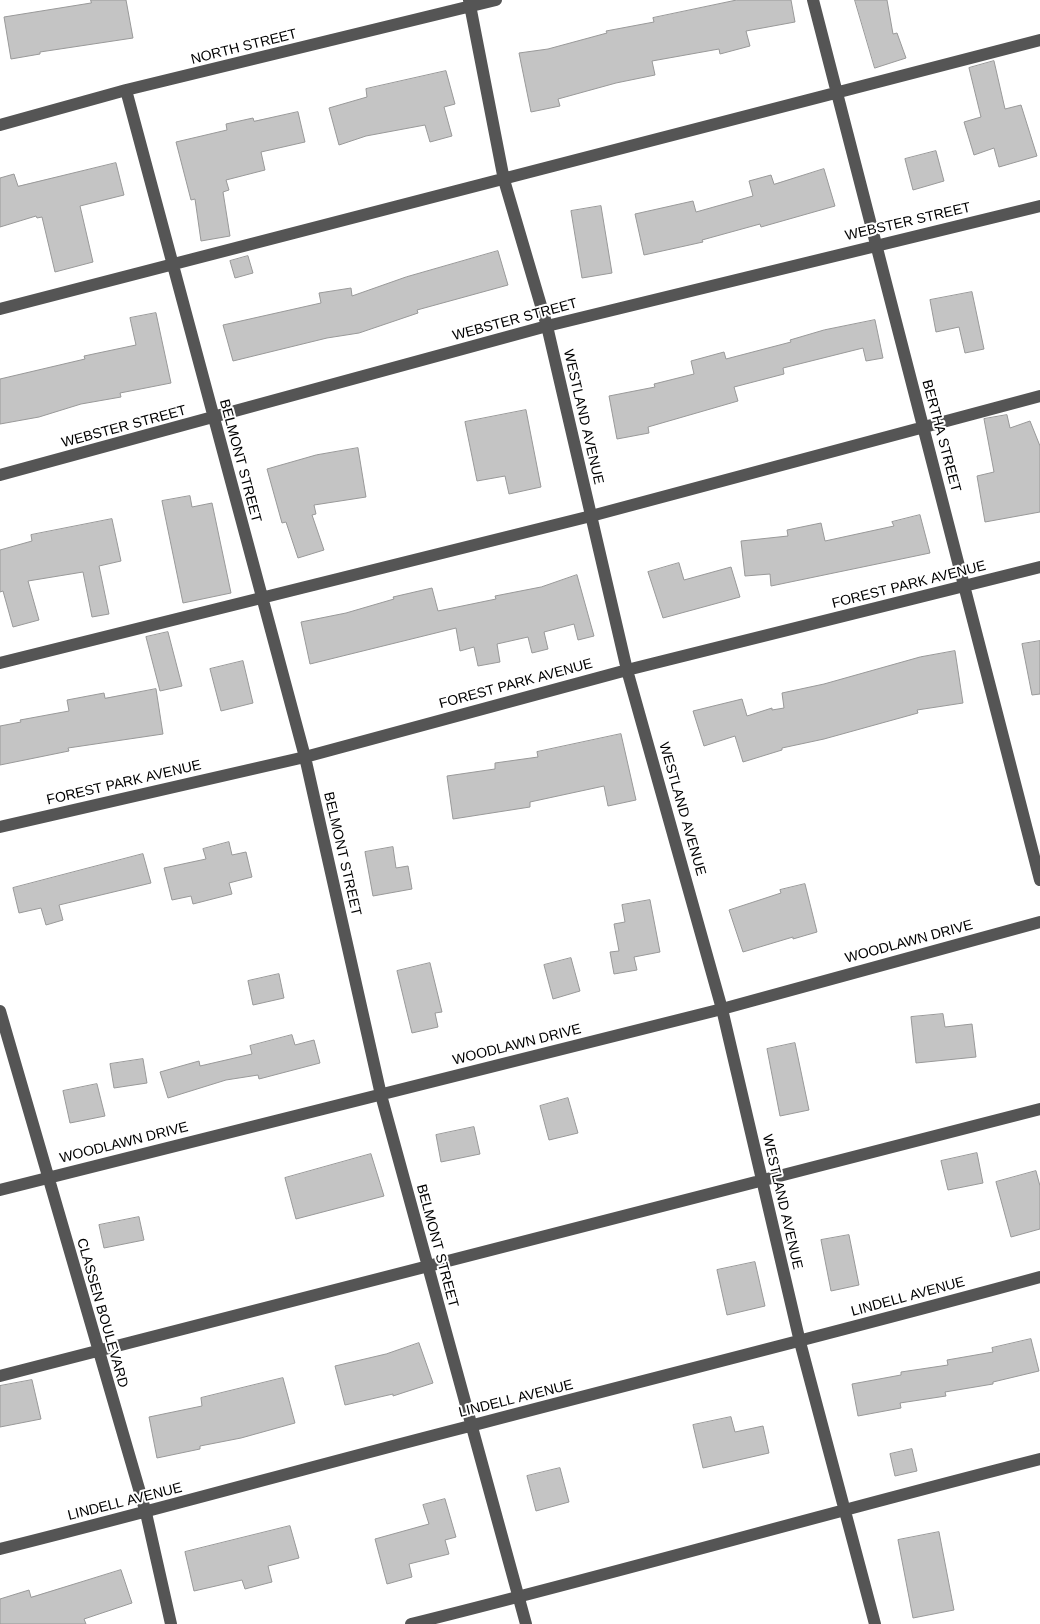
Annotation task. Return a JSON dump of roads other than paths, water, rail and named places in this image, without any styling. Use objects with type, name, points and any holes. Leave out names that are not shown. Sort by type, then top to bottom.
[{"type":"street","name":"NORTH STREET","points":[[0,125],[126,90],[470,4],[496,0]]},
{"type":"street","name":"BERTHA STREET","points":[[813,0],[875,244],[966,586],[1040,880]]},
{"type":"street","name":"WESTLAND AVENUE","points":[[470,4],[504,180],[547,326],[627,670],[722,1008],[800,1342],[875,1624]]},
{"type":"street","points":[[0,309],[1040,40]]},
{"type":"street","name":"BELMONT STREET","points":[[126,90],[212,418],[305,757],[381,1095],[470,1426],[526,1624]]},
{"type":"street","name":"WEBSTER STREET","points":[[0,475],[547,326],[875,244],[1040,206]]},
{"type":"street","points":[[0,662],[591,516],[1040,396]]},
{"type":"street","name":"FOREST PARK AVENUE","points":[[0,827],[305,757],[627,670],[1040,567]]},
{"type":"street","name":"WOODLAWN DRIVE","points":[[0,1190],[722,1008],[1040,922]]},
{"type":"street","name":"CLASSEN BOULEVARD","points":[[0,1011],[47,1178],[146,1513],[171,1624]]},
{"type":"street","points":[[0,1376],[426,1264],[1040,1109]]},
{"type":"street","name":"LINDELL AVENUE","points":[[0,1549],[146,1513],[470,1426],[800,1342],[1040,1278]]},
{"type":"street","points":[[411,1624],[518,1597],[844,1508],[1040,1459]]}]
